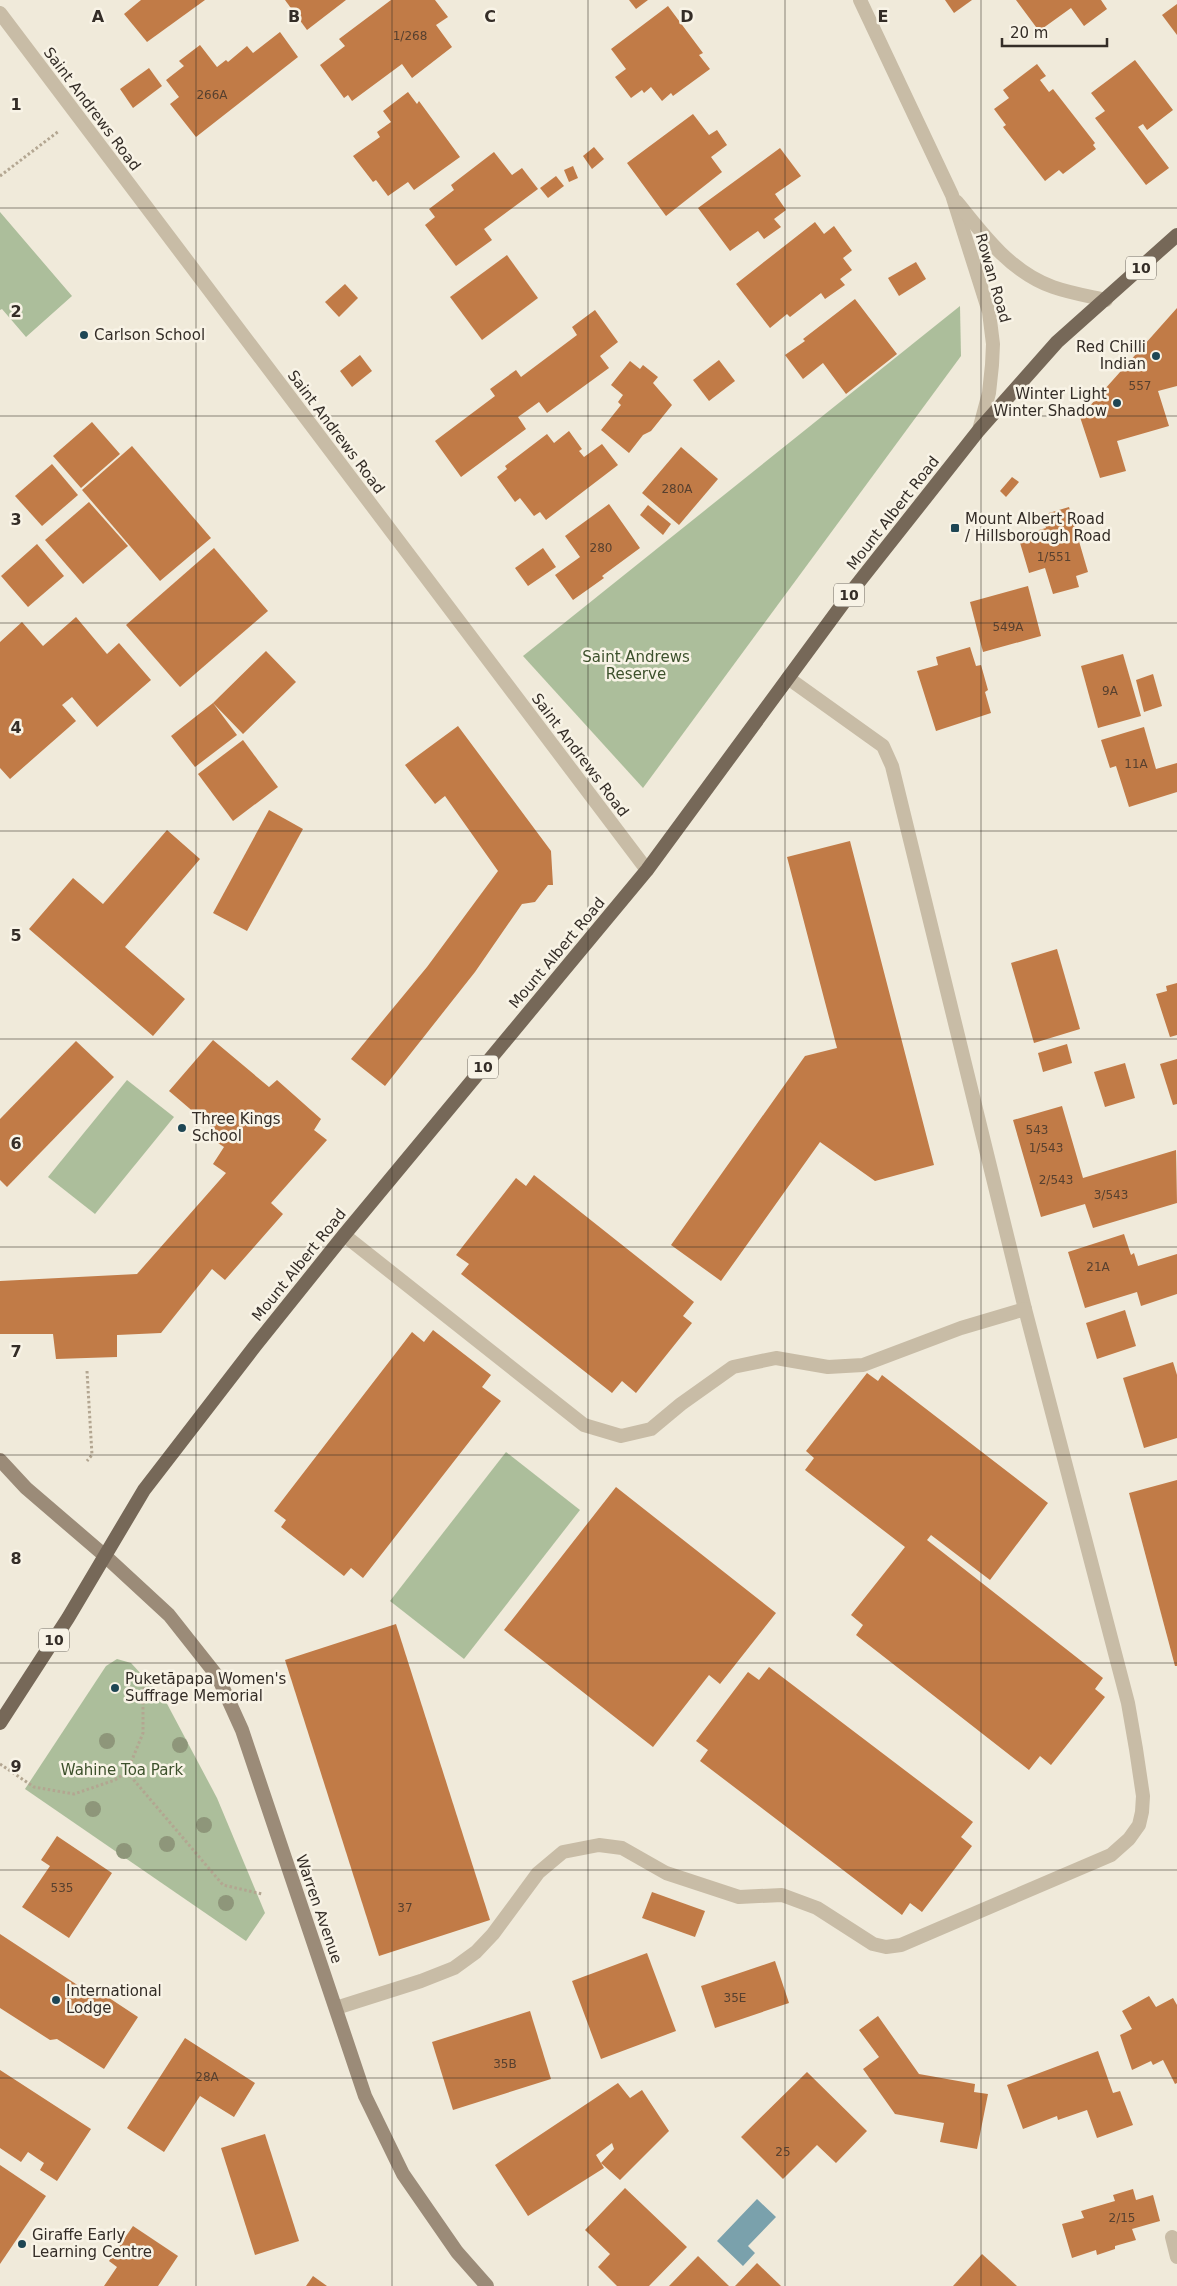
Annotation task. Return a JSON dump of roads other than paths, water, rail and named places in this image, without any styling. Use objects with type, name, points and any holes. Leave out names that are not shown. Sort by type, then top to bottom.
[{"type":"main road","name":"Mount Albert Road","points":[[0,1723],[68,1618],[144,1490],[255,1346],[344,1235],[648,870],[855,588],[979,430],[1057,342],[1177,236]]},
{"type":"main road","name":"Warren Avenue","points":[[0,1460],[26,1488],[104,1555],[169,1616],[218,1676],[242,1730],[365,2096],[403,2174],[457,2252],[487,2286]]},
{"type":"street","name":"Rowan Road","points":[[860,0],[952,195],[992,326],[993,344],[989,393],[979,430]]},
{"type":"street","name":"Saint Andrews Road","points":[[0,13],[648,870]]},
{"type":"street","name":"Rowan Road","points":[[952,195],[980,231],[1022,271],[1052,287],[1106,300]]},
{"type":"street","points":[[336,2008],[454,1968],[476,1952],[493,1934],[514,1901],[538,1873],[563,1852],[599,1846],[622,1848],[666,1873],[739,1898],[782,1896],[817,1908],[862,1938],[873,1944],[886,1947],[901,1945],[1111,1855],[1122,1846],[1139,1826],[1143,1796],[1133,1730],[1026,1309],[892,766],[883,746],[788,678]]},
{"type":"street","points":[[344,1235],[584,1425],[621,1436],[651,1429],[681,1404],[733,1367],[776,1358],[828,1367],[863,1364],[961,1328],[1026,1309]]},
{"type":"street","points":[[1172,2237],[1177,2257]]},
{"type":"water","points":[[757,2199],[776,2217],[748,2246],[755,2253],[743,2266],[717,2241]]},
{"type":"place","name":"Carlson School","points":[[84,335]]},
{"type":"place","name":"Red Chilli Indian","points":[[1156,356]]},
{"type":"place","name":"Winter Light Winter Shadow","points":[[1117,403]]},
{"type":"place","name":"Mount Albert Road / Hillsborough Road","points":[[955,528]]},
{"type":"place","name":"Three Kings School","points":[[182,1128]]},
{"type":"place","name":"Puketāpapa Women's Suffrage Memorial","points":[[115,1688]]},
{"type":"place","name":"International Lodge","points":[[56,2000]]},
{"type":"place","name":"Giraffe Early Learning Centre","points":[[22,2244]]},
{"type":"park label","name":"Saint Andrews Reserve","points":[[636,666]]},
{"type":"park label","name":"Wahine Toa Park","points":[[122,1770]]}]
